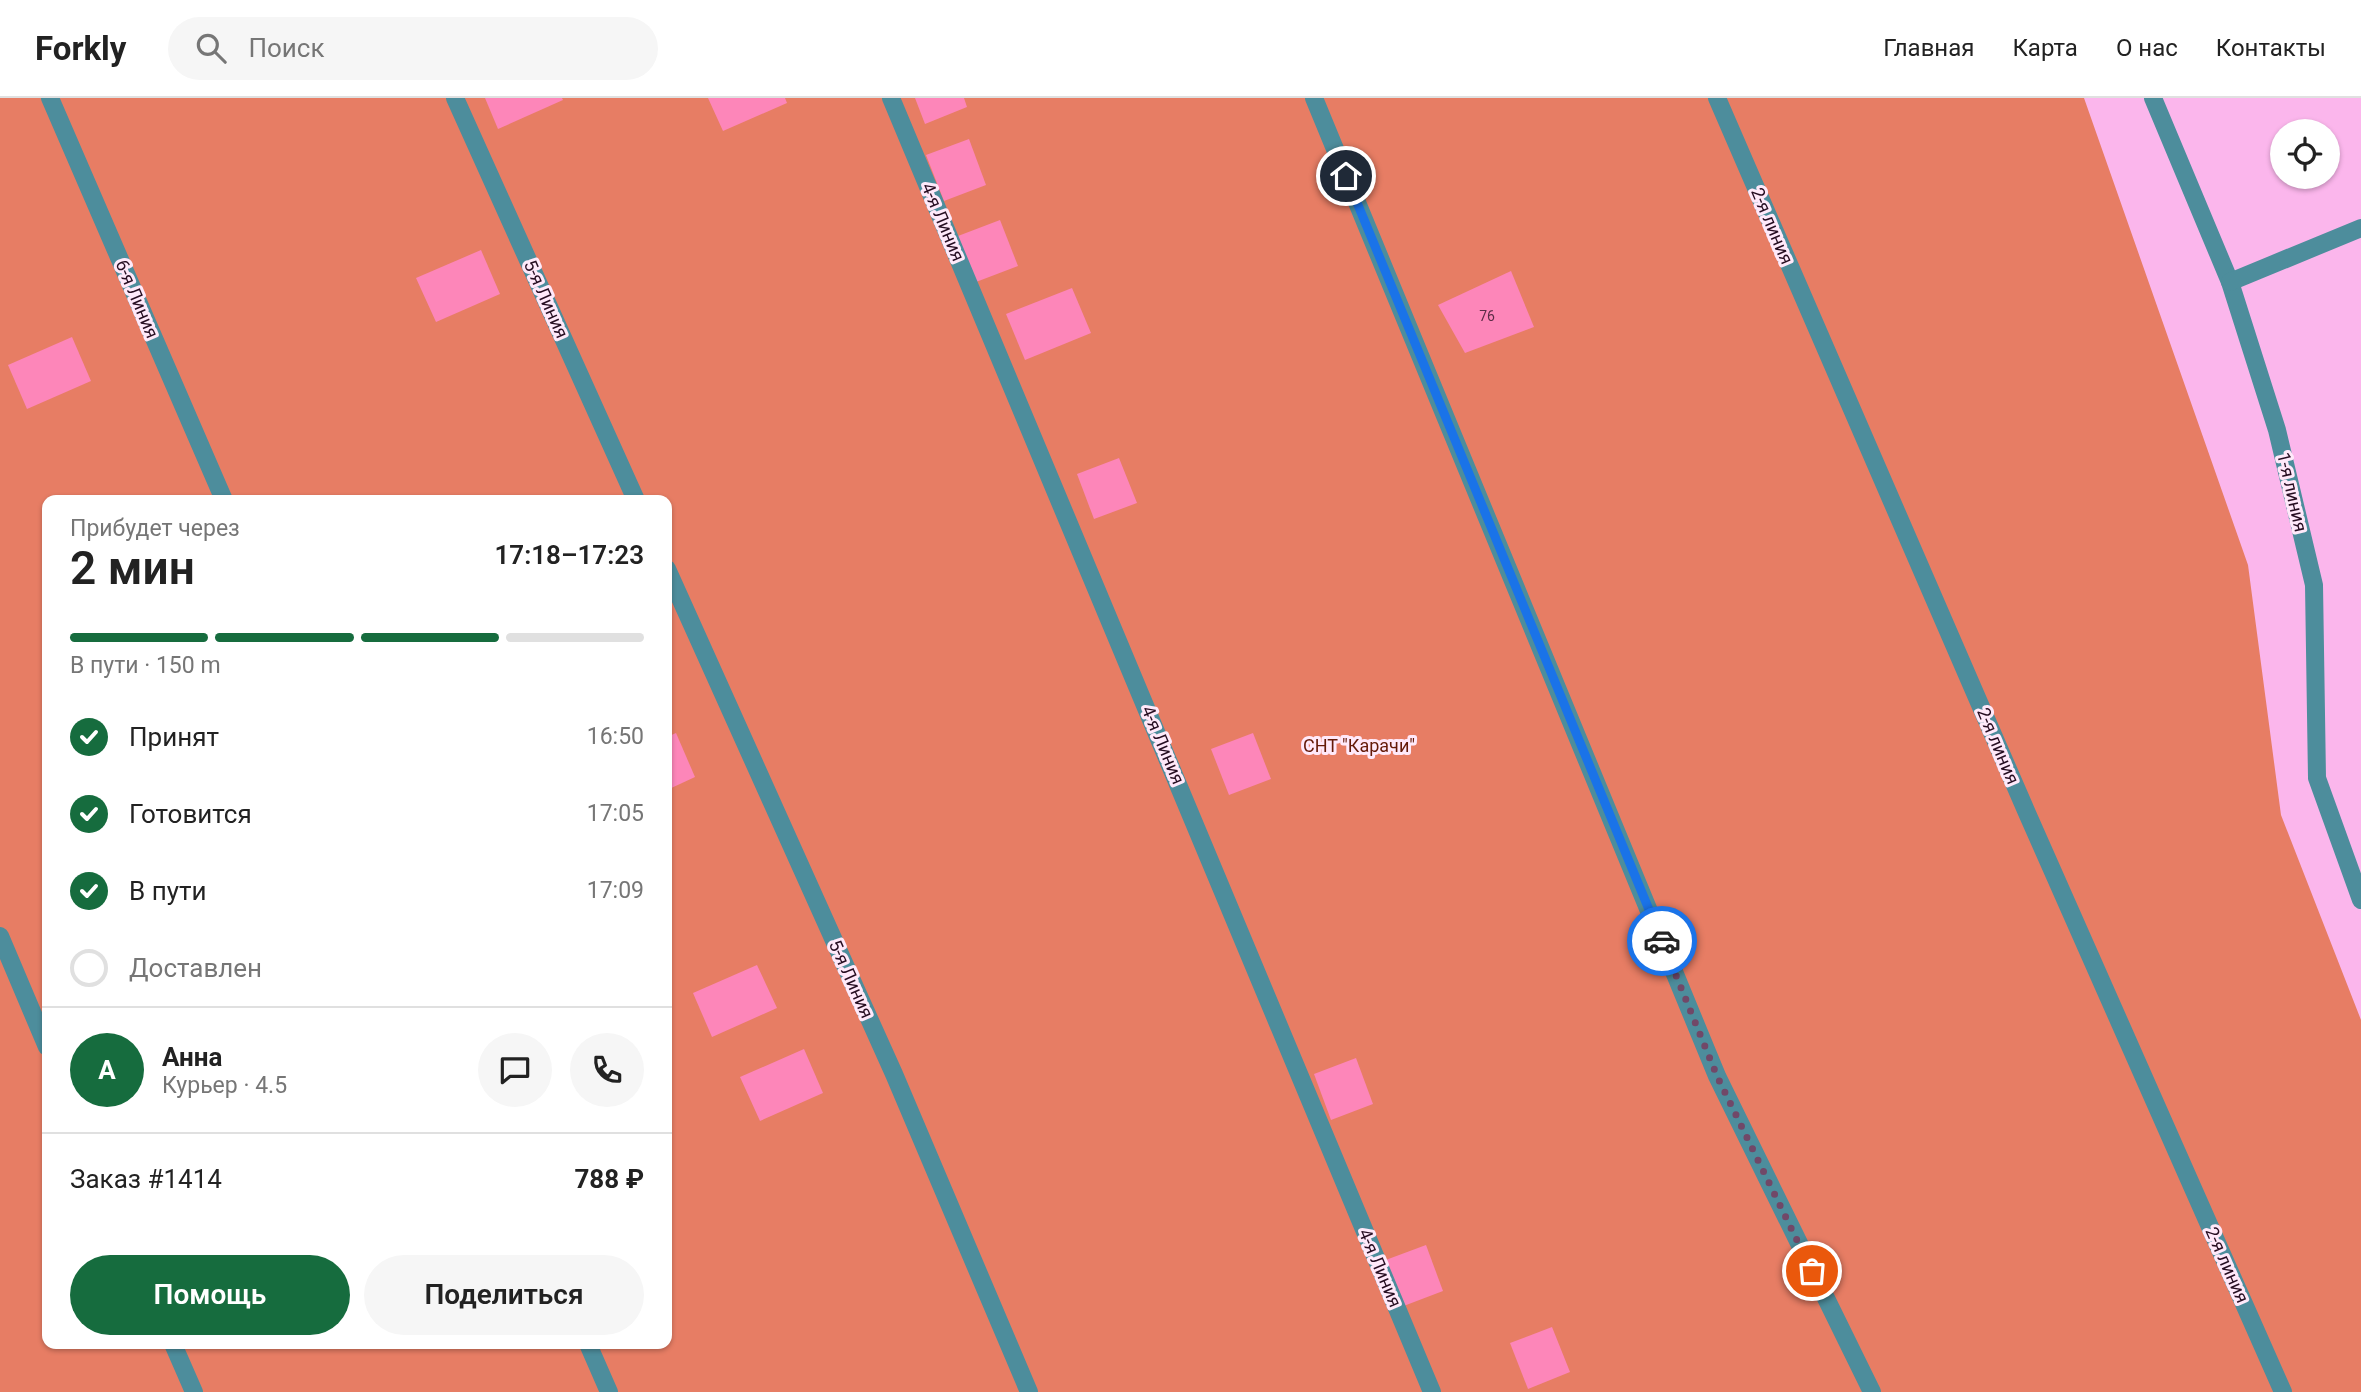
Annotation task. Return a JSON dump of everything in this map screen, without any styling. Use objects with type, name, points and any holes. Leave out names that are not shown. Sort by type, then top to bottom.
[{"type":"street","name":"6-я Линия","points":[[50,98],[222,495]]},
{"type":"street","name":"5-я Линия","points":[[455,98],[634,495]]},
{"type":"street","name":"4-я Линия","points":[[891,98],[1432,1392]]},
{"type":"street","points":[[1314,98],[1717,1076],[1872,1392]]},
{"type":"street","name":"2-я линия","points":[[1717,98],[2021,800],[2283,1392]]},
{"type":"street","name":"1-я линия","points":[[2153,98],[2230,282],[2277,430],[2314,585],[2317,778],[2361,900]]},
{"type":"street","points":[[2230,282],[2361,228]]},
{"type":"street","name":"5-я Линия","points":[[672,580],[894,1074],[1029,1392]]},
{"type":"street","points":[[0,936],[42,1035]]},
{"type":"street","points":[[175,1349],[194,1392]]},
{"type":"street","points":[[590,1349],[609,1392]]},
{"type":"green space","name":"СНТ \"Карачи\"","points":[[0,98],[2084,98],[2248,565],[2281,815],[2361,1020],[2361,1392],[0,1392]]},
{"type":"building","points":[[485,98],[562,98],[563,100],[498,129]]},
{"type":"building","points":[[708,98],[785,98],[787,103],[723,131]]},
{"type":"building","points":[[915,98],[964,98],[967,107],[925,124]]},
{"type":"building","points":[[969,139],[986,185],[944,201],[926,155]]},
{"type":"building","points":[[1000,220],[1018,266],[976,282],[958,236]]},
{"type":"building","points":[[481,250],[500,294],[436,322],[416,278]]},
{"type":"building","points":[[1511,271],[1534,327],[1465,353],[1438,305]]},
{"type":"building","points":[[1072,288],[1091,333],[1025,360],[1006,314]]},
{"type":"building","points":[[72,337],[91,381],[27,409],[8,365]]},
{"type":"building","points":[[1119,458],[1137,503],[1094,519],[1077,474]]},
{"type":"building","points":[[676,733],[695,777],[672,788],[672,735]]},
{"type":"building","points":[[1253,733],[1271,779],[1229,795],[1211,749]]},
{"type":"building","points":[[757,965],[777,1008],[712,1037],[693,993]]},
{"type":"building","points":[[804,1049],[823,1093],[760,1121],[740,1077]]},
{"type":"building","points":[[1356,1058],[1373,1104],[1331,1120],[1314,1074]]},
{"type":"building","points":[[1426,1245],[1443,1291],[1401,1307],[1383,1261]]},
{"type":"building","points":[[1552,1327],[1570,1372],[1528,1389],[1510,1343]]},
{"type":"way so far","points":[[1662,941],[1717,1076],[1812,1271]]},
{"type":"route","points":[[1346,176],[1662,941]]}]
